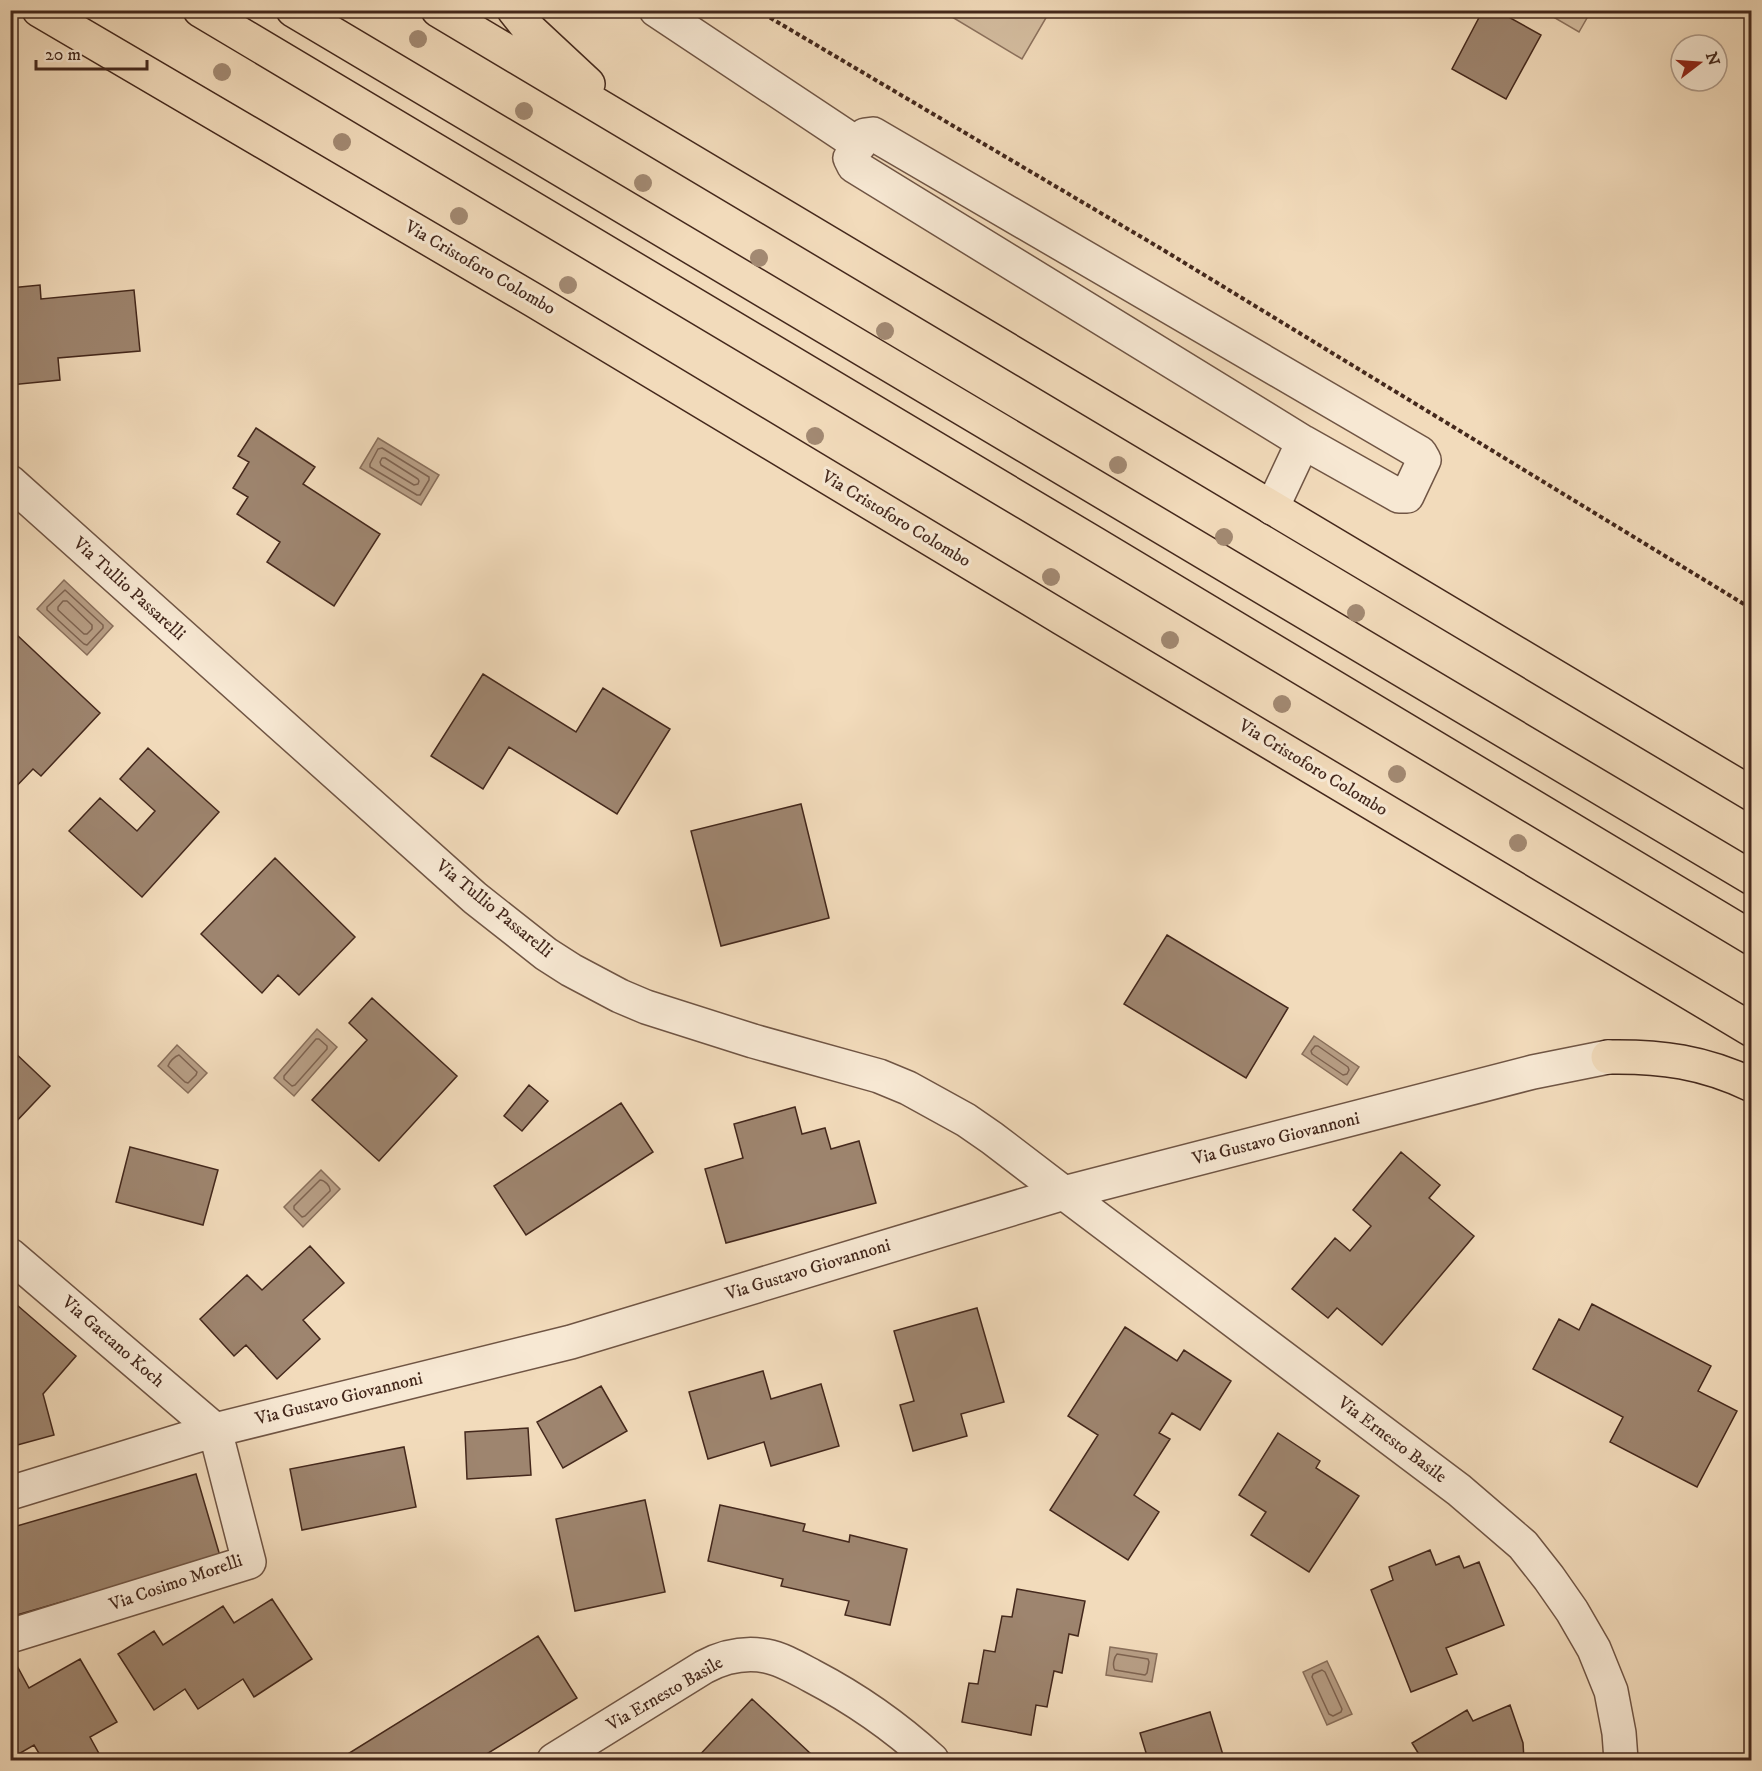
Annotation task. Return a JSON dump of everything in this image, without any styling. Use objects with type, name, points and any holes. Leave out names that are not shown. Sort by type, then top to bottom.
[{"type":"main road","name":"Via Cristoforo Colombo","points":[[39,10],[535,301],[1752,1030]]},
{"type":"main road","points":[[200,10],[1752,938]]},
{"type":"main road","points":[[293,10],[1752,878]]},
{"type":"main road","points":[[438,10],[1752,794]]},
{"type":"main road","points":[[514,10],[529,29],[638,130]]},
{"type":"main road","points":[[1596,785],[1752,863]]},
{"type":"main road","points":[[1608,1057],[1654,1058],[1699,1064],[1752,1085]]},
{"type":"street","points":[[656,10],[859,145]]},
{"type":"street","points":[[873,134],[1420,453],[1424,460],[1407,496],[1399,496],[1303,442],[854,166],[850,158],[859,145],[865,135],[873,134]]},
{"type":"street","points":[[1272,508],[1303,442]]},
{"type":"street","name":"Via Tullio Passarelli","points":[[10,482],[184,639],[411,838],[475,898],[546,954],[594,983],[646,1007],[753,1041],[879,1076],[908,1088],[984,1132],[1064,1193]]},
{"type":"street","name":"Via Gustavo Giovannoni","points":[[10,1493],[215,1430],[571,1342],[1064,1193],[1533,1072],[1608,1057]]},
{"type":"street","name":"Via Ernesto Basile","points":[[1064,1193],[1459,1490],[1523,1545],[1572,1611],[1594,1649],[1611,1690],[1619,1732],[1621,1761]]},
{"type":"street","name":"Via Gaetano Koch","points":[[10,1256],[215,1430]]},
{"type":"street","name":"Via Cosimo Morelli","points":[[10,1636],[249,1562],[215,1430]]},
{"type":"street","name":"Via Ernesto Basile","points":[[554,1761],[710,1664],[729,1657],[752,1654],[783,1661],[832,1687],[884,1720],[933,1761]]},
{"type":"path","points":[[757,10],[1160,248],[1752,609]]},
{"type":"shaded area","points":[[942,11],[1050,11],[1022,59]]},
{"type":"shaded area","points":[[1543,11],[1591,11],[1579,32]]},
{"type":"water","points":[[378,438],[439,475],[421,505],[360,468]]},
{"type":"water","points":[[64,580],[113,626],[87,655],[37,609]]},
{"type":"water","points":[[317,1029],[337,1047],[294,1096],[274,1078]]},
{"type":"water","points":[[1314,1036],[1359,1067],[1347,1085],[1302,1054]]},
{"type":"water","points":[[177,1045],[207,1073],[188,1093],[158,1066]]},
{"type":"water","points":[[321,1170],[340,1189],[303,1227],[284,1207]]},
{"type":"water","points":[[1110,1647],[1157,1654],[1152,1682],[1106,1675]]},
{"type":"water","points":[[1327,1661],[1352,1714],[1327,1725],[1303,1672]]},
{"type":"building","points":[[1483,10],[1496,10],[1541,35],[1506,99],[1452,69]]},
{"type":"building","points":[[40,285],[41,299],[134,290],[140,351],[58,358],[60,380],[10,385],[10,288]]},
{"type":"building","points":[[256,428],[315,467],[303,484],[380,534],[334,606],[267,562],[280,542],[237,514],[248,497],[233,488],[249,462],[238,456]]},
{"type":"building","points":[[17,635],[100,713],[41,776],[33,769],[10,793],[10,642]]},
{"type":"building","points":[[483,674],[576,732],[603,688],[670,729],[617,814],[509,747],[483,789],[431,756]]},
{"type":"building","points":[[148,748],[219,812],[142,897],[69,831],[100,798],[137,831],[155,811],[120,779]]},
{"type":"building","points":[[801,804],[829,918],[721,946],[691,831]]},
{"type":"building","points":[[275,858],[355,937],[299,995],[278,975],[262,993],[201,934]]},
{"type":"building","points":[[1167,935],[1288,1008],[1246,1078],[1124,1004]]},
{"type":"building","points":[[372,998],[457,1076],[379,1161],[312,1100],[367,1040],[349,1023]]},
{"type":"building","points":[[10,1050],[50,1086],[10,1128]]},
{"type":"building","points":[[529,1085],[548,1101],[522,1131],[504,1116]]},
{"type":"building","points":[[621,1103],[653,1152],[526,1235],[494,1186]]},
{"type":"building","points":[[795,1107],[802,1134],[825,1128],[831,1149],[859,1141],[876,1203],[726,1243],[705,1169],[743,1158],[734,1124]]},
{"type":"building","points":[[130,1147],[218,1170],[203,1225],[116,1202]]},
{"type":"building","points":[[1401,1152],[1440,1185],[1429,1198],[1474,1236],[1382,1345],[1337,1308],[1328,1318],[1292,1289],[1335,1238],[1350,1251],[1371,1226],[1353,1210]]},
{"type":"building","points":[[310,1246],[344,1283],[303,1320],[320,1339],[277,1379],[246,1345],[234,1356],[200,1319],[247,1275],[262,1290]]},
{"type":"building","points":[[10,1299],[76,1356],[43,1394],[54,1435],[10,1447]]},
{"type":"building","points":[[1592,1304],[1711,1366],[1698,1391],[1737,1411],[1697,1487],[1610,1442],[1623,1417],[1533,1369],[1559,1319],[1579,1330]]},
{"type":"building","points":[[977,1308],[1004,1402],[961,1414],[967,1436],[913,1451],[900,1405],[914,1401],[894,1331]]},
{"type":"building","points":[[1125,1327],[1177,1361],[1184,1350],[1231,1381],[1200,1430],[1172,1413],[1159,1433],[1170,1439],[1134,1495],[1159,1512],[1128,1560],[1050,1510],[1098,1435],[1068,1416]]},
{"type":"building","points":[[763,1371],[771,1399],[821,1384],[839,1446],[771,1466],[764,1442],[708,1459],[689,1392]]},
{"type":"building","points":[[601,1386],[627,1431],[563,1468],[537,1422]]},
{"type":"building","points":[[528,1428],[531,1475],[467,1479],[465,1432]]},
{"type":"building","points":[[1278,1433],[1320,1461],[1316,1468],[1359,1496],[1309,1572],[1251,1535],[1266,1512],[1239,1495]]},
{"type":"building","points":[[404,1447],[416,1507],[302,1530],[290,1469]]},
{"type":"building","points":[[196,1474],[220,1556],[10,1617],[10,1528]]},
{"type":"building","points":[[645,1500],[665,1592],[575,1611],[556,1519]]},
{"type":"building","points":[[720,1505],[805,1524],[803,1531],[849,1542],[850,1535],[907,1549],[890,1625],[845,1615],[849,1601],[781,1586],[783,1579],[708,1561]]},
{"type":"building","points":[[1430,1550],[1436,1565],[1459,1556],[1464,1568],[1479,1562],[1504,1625],[1446,1648],[1457,1674],[1411,1692],[1371,1590],[1393,1580],[1389,1567]]},
{"type":"building","points":[[1017,1589],[1085,1601],[1078,1636],[1069,1634],[1062,1673],[1054,1671],[1047,1707],[1036,1705],[1031,1735],[962,1722],[969,1683],[978,1684],[984,1650],[995,1652],[1002,1616],[1012,1617]]},
{"type":"building","points":[[272,1599],[312,1659],[254,1697],[243,1679],[198,1709],[185,1689],[154,1710],[118,1654],[154,1631],[163,1645],[223,1606],[234,1623]]},
{"type":"building","points":[[538,1636],[577,1698],[477,1760],[338,1760]]},
{"type":"building","points":[[80,1659],[117,1722],[90,1737],[102,1759],[43,1760],[34,1745],[10,1759],[10,1667],[16,1664],[29,1688]]},
{"type":"building","points":[[752,1699],[811,1754],[805,1760],[695,1760]]},
{"type":"building","points":[[1510,1705],[1523,1743],[1524,1760],[1410,1760],[1420,1756],[1412,1743],[1467,1710],[1473,1721]]},
{"type":"building","points":[[1210,1712],[1223,1755],[1205,1760],[1130,1760],[1147,1756],[1140,1733]]}]
